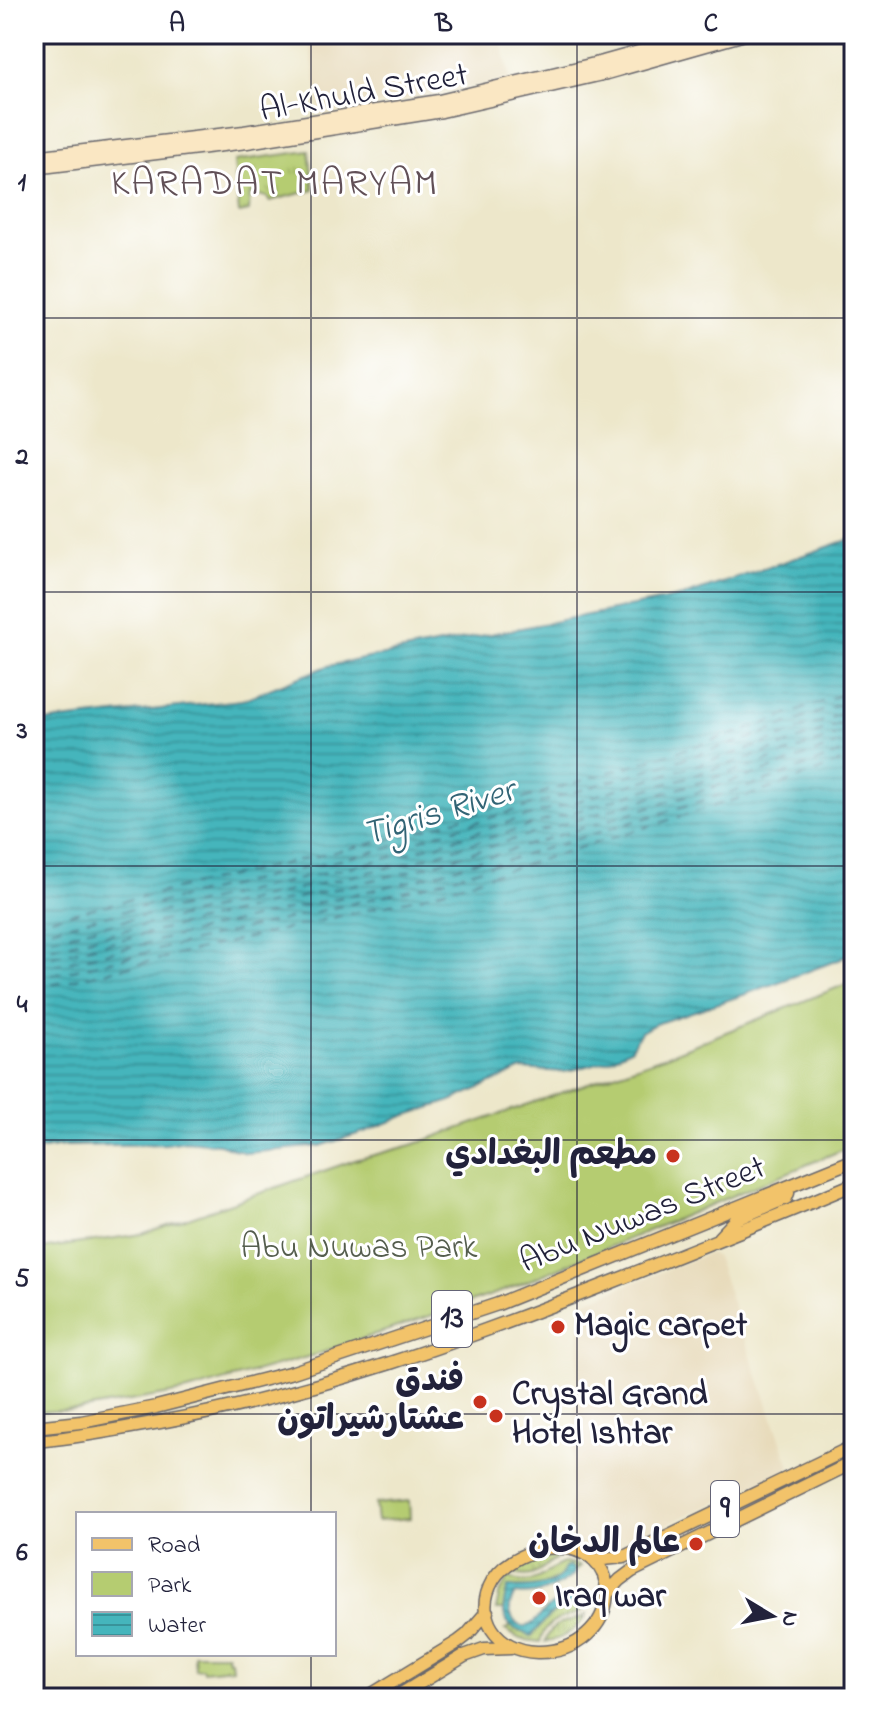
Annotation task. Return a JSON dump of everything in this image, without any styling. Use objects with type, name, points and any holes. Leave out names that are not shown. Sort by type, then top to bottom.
[{"type":"main road","name":"Al-Khuld Street","points":[[34,157],[214,136],[439,101],[509,86],[703,34]]},
{"type":"main road","name":"Al-Khuld Street","points":[[34,168],[247,142],[453,109],[607,73],[745,34]]},
{"type":"main road","name":"Abu Nuwas Street","points":[[34,1427],[102,1419],[276,1377],[513,1299],[854,1160]]},
{"type":"main road","name":"Abu Nuwas Street","points":[[34,1441],[107,1432],[260,1402],[414,1355],[521,1317],[854,1184]]},
{"type":"main road","points":[[717,1240],[737,1219],[786,1198],[788,1193],[783,1189]]},
{"type":"main road","points":[[513,1299],[521,1317]]},
{"type":"main road","name":"9","points":[[593,1560],[624,1557],[854,1446]]},
{"type":"main road","name":"9","points":[[608,1593],[632,1571],[854,1462]]},
{"type":"main road","points":[[395,1698],[464,1656],[484,1649],[557,1650],[591,1632],[600,1621],[608,1593],[605,1578],[593,1560],[582,1553],[560,1547],[545,1548],[509,1564],[493,1580],[488,1593],[487,1612],[491,1628],[513,1648]]},
{"type":"main road","points":[[366,1698],[458,1642],[487,1612]]},
{"type":"shaded area","points":[[308,34],[500,34],[510,80],[321,115]]},
{"type":"shaded area","points":[[710,1253],[716,1257],[790,1467],[616,1548],[604,1551],[580,1545],[572,1540],[568,1530],[581,1306],[586,1301]]},
{"type":"green space","points":[[309,151],[314,190],[269,201],[267,197],[250,193],[249,211],[239,213],[234,161]]},
{"type":"green space","name":"Abu Nuwas Park","points":[[854,981],[854,1145],[506,1290],[321,1353],[188,1391],[77,1410],[34,1412],[34,1250],[142,1234],[355,1160],[412,1145],[666,1056]]},
{"type":"green space","points":[[409,1501],[410,1518],[377,1521],[375,1504]]},
{"type":"green space","points":[[559,1557],[534,1574],[514,1574],[531,1562]]},
{"type":"green space","points":[[564,1563],[580,1566],[574,1572],[540,1586],[509,1587],[503,1610],[496,1610],[499,1595],[509,1577],[532,1581]]},
{"type":"green space","points":[[585,1594],[593,1594],[589,1604],[551,1624],[540,1642],[520,1639],[505,1630],[511,1626],[532,1636],[553,1613],[584,1598],[587,1596]]},
{"type":"green space","points":[[586,1615],[569,1633],[545,1642],[557,1625]]},
{"type":"green space","points":[[194,1656],[227,1656],[231,1660],[232,1668],[195,1669]]},
{"type":"water","name":"Tigris River","points":[[854,538],[854,949],[841,959],[655,1024],[641,1032],[630,1049],[609,1060],[564,1072],[522,1069],[451,1101],[320,1146],[246,1153],[219,1144],[186,1141],[34,1150],[34,723],[242,700],[328,666],[684,596]]},
{"type":"water","points":[[570,1566],[574,1575],[554,1588],[539,1593],[516,1594],[510,1611],[516,1623],[526,1626],[552,1605],[567,1598],[582,1593],[588,1599],[585,1604],[560,1608],[531,1636],[508,1623],[504,1603],[508,1588],[548,1584]]},
{"type":"ferry route","points":[[34,922],[399,837],[750,729],[854,690]]},
{"type":"ferry route","points":[[34,931],[402,845],[754,737],[854,699]]},
{"type":"ferry route","points":[[34,939],[43,940],[405,854],[758,746],[854,709]]},
{"type":"ferry route","points":[[34,948],[45,949],[408,863],[762,754],[854,719]]},
{"type":"ferry route","points":[[34,957],[48,957],[411,871],[765,762],[854,728]]},
{"type":"ferry route","points":[[34,966],[50,966],[415,880],[769,770],[854,738]]},
{"type":"ferry route","points":[[34,974],[52,975],[417,888],[773,779],[854,748]]},
{"type":"ferry route","points":[[34,983],[55,984],[420,897],[776,787],[854,757]]},
{"type":"place","name":"مطعم البغدادي","points":[[673,1156]]},
{"type":"place","name":"Magic carpet","points":[[558,1327]]},
{"type":"place","name":"فندق عشتارشيراتون","points":[[480,1402]]},
{"type":"place","name":"Crystal Grand Hotel Ishtar","points":[[496,1416]]},
{"type":"place","name":"عالم الدخان","points":[[696,1544]]},
{"type":"place","name":"Iraq war","points":[[539,1598]]},
{"type":"district","name":"KARADAT MARYAM","points":[[275,185]]}]
